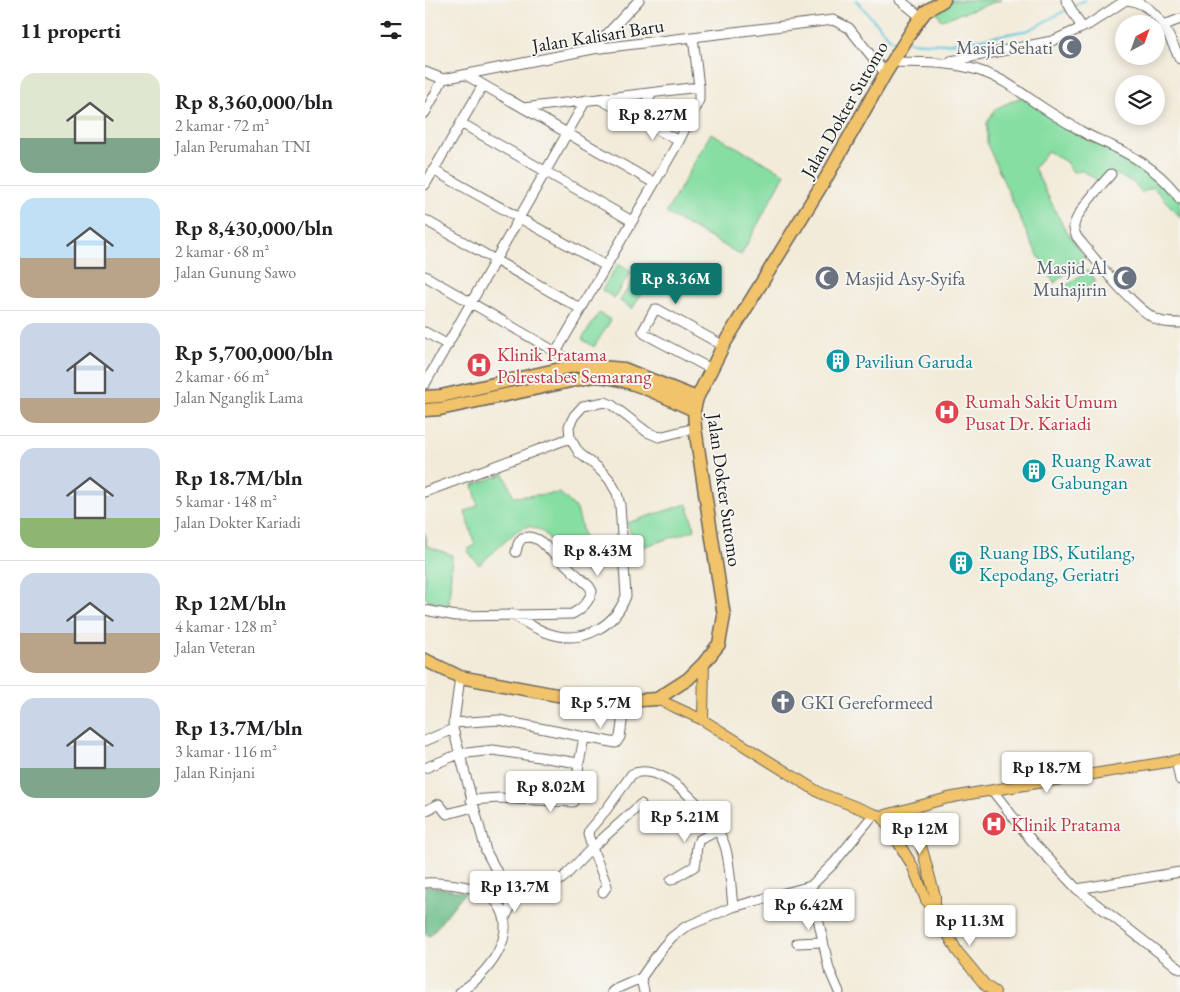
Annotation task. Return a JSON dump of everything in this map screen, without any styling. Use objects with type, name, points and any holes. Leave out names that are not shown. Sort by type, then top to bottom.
[{"type":"highway","name":"Jalan Dokter Sutomo","points":[[657,699],[688,679],[704,663],[719,644],[724,616],[695,428],[696,404],[711,369],[724,346],[826,178],[917,22],[929,8],[943,0]]},
{"type":"highway","points":[[425,410],[440,408],[578,365],[624,369],[696,404]]},
{"type":"highway","points":[[425,397],[607,376],[626,380],[696,404]]},
{"type":"highway","points":[[425,660],[459,678],[557,695],[625,701],[657,699]]},
{"type":"main road","points":[[703,720],[704,663]]},
{"type":"main road","points":[[657,699],[703,720],[820,793],[878,815],[911,809],[948,798],[1178,760]]},
{"type":"main road","points":[[911,809],[935,896],[935,911]]},
{"type":"main road","points":[[878,815],[912,865],[926,900],[935,911],[957,951],[987,986],[995,992]]},
{"type":"street","points":[[593,49],[639,0]]},
{"type":"street","points":[[900,0],[917,22]]},
{"type":"street","points":[[1066,0],[1081,26]]},
{"type":"street","points":[[889,68],[943,63],[1052,41],[1127,0],[1140,3],[1157,15]]},
{"type":"street","points":[[1165,25],[1180,19]]},
{"type":"street","name":"Jalan Kalisari Baru","points":[[443,79],[593,49],[833,20],[849,28],[889,68]]},
{"type":"street","points":[[1165,32],[1180,59]]},
{"type":"street","points":[[556,352],[679,141],[699,100],[693,37]]},
{"type":"street","points":[[943,63],[961,65],[1006,82],[1083,133],[1128,153],[1144,163],[1160,176],[1180,200]]},
{"type":"street","points":[[425,72],[443,79],[425,113]]},
{"type":"street","points":[[466,75],[654,183]]},
{"type":"street","points":[[425,185],[483,85]]},
{"type":"street","points":[[523,108],[699,88]]},
{"type":"street","points":[[638,120],[652,93]]},
{"type":"street","points":[[599,99],[679,141]]},
{"type":"street","points":[[425,384],[586,100]]},
{"type":"street","points":[[461,124],[632,221]]},
{"type":"street","points":[[433,170],[606,266]]},
{"type":"street","points":[[1111,174],[1093,195],[1075,222],[1073,228],[1077,237],[1132,300],[1161,321],[1180,323]]},
{"type":"street","points":[[425,220],[581,309]]},
{"type":"street","points":[[425,276],[578,365]]},
{"type":"street","points":[[711,369],[645,334],[643,331],[657,308],[724,346]]},
{"type":"street","points":[[425,332],[448,345]]},
{"type":"street","points":[[512,614],[535,628],[553,635],[579,636],[592,633],[604,626],[615,616],[624,603],[626,596],[620,505],[617,493],[609,479],[579,453],[569,438],[569,426],[578,411],[583,406],[605,402],[612,405],[647,432],[659,437],[695,428]]},
{"type":"street","points":[[425,492],[569,438]]},
{"type":"street","points":[[425,610],[456,616],[572,614],[581,610],[590,598],[592,591],[589,586],[539,540],[530,537],[522,538],[515,552]]},
{"type":"street","points":[[459,678],[453,726],[459,754],[486,851],[511,906],[505,918],[502,943],[497,955],[487,969],[460,992]]},
{"type":"street","points":[[425,741],[453,726],[499,720],[616,743],[620,737],[625,701]]},
{"type":"street","points":[[425,811],[439,804],[447,814],[472,804],[499,798],[573,802],[584,738]]},
{"type":"street","points":[[425,768],[459,754],[493,750],[579,763]]},
{"type":"street","points":[[1178,760],[1180,780]]},
{"type":"street","points":[[603,892],[607,886],[592,848],[588,834],[589,830],[632,774],[638,771],[654,772],[677,786],[705,813],[717,831],[725,845],[733,907]]},
{"type":"street","points":[[992,790],[1032,841],[1077,889],[1180,969]]},
{"type":"street","points":[[549,888],[572,870],[592,848],[641,804]]},
{"type":"street","points":[[612,992],[641,978],[662,948],[685,927],[733,907],[811,886],[878,815]]},
{"type":"street","points":[[671,880],[695,866],[695,853],[699,840],[717,831]]},
{"type":"street","points":[[1077,889],[1180,872]]},
{"type":"street","points":[[425,883],[434,882],[475,889],[489,896],[497,903],[505,918]]},
{"type":"street","points":[[811,886],[829,969],[839,992]]},
{"type":"street","points":[[797,943],[822,942]]},
{"type":"street","points":[[641,978],[644,992]]},
{"type":"green space","points":[[953,0],[1001,0],[941,20],[935,7]]},
{"type":"green space","points":[[1021,97],[1090,141],[1142,164],[1180,197],[1180,217],[1153,187],[1141,193],[1134,183],[1115,174],[1100,182],[1083,171],[1073,172],[1066,162],[1048,151],[1034,168],[1063,226],[1085,258],[1054,283],[1031,243],[987,144],[987,123],[995,109]]},
{"type":"green space","points":[[711,133],[785,174],[741,255],[666,213]]},
{"type":"green space","points":[[618,264],[631,272],[614,298],[602,290]]},
{"type":"green space","points":[[1088,270],[1096,281],[1075,296],[1067,285]]},
{"type":"green space","points":[[636,275],[648,283],[632,309],[620,301]]},
{"type":"green space","points":[[599,313],[611,320],[594,347],[582,339]]},
{"type":"green space","points":[[504,474],[514,497],[560,493],[577,509],[592,570],[591,575],[573,564],[541,530],[529,526],[518,530],[479,565],[467,550],[475,545],[465,512],[478,505],[473,485]]},
{"type":"green space","points":[[687,504],[695,530],[636,549],[627,523]]},
{"type":"green space","points":[[425,533],[427,546],[452,555],[449,606],[425,598]]},
{"type":"green space","points":[[425,886],[465,892],[430,936],[425,934]]},
{"type":"waterway","points":[[856,0],[891,40],[901,41]]},
{"type":"waterway","points":[[909,42],[943,44],[1029,30],[1085,0]]},
{"type":"place","name":"Masjid Sehati","points":[[1070,47]]},
{"type":"place","name":"Masjid Asy-Syifa","points":[[827,278]]},
{"type":"place","name":"Masjid Al Muhajirin","points":[[1125,278]]},
{"type":"place","name":"Paviliun Garuda","points":[[838,361]]},
{"type":"place","name":"Klinik Pratama Polrestabes Semarang","points":[[479,365]]},
{"type":"place","name":"Rumah Sakit Umum Pusat Dr. Kariadi","points":[[947,412]]},
{"type":"place","name":"Ruang Rawat Gabungan","points":[[1034,471]]},
{"type":"place","name":"Ruang IBS, Kutilang, Kepodang, Geriatri","points":[[961,563]]},
{"type":"place","name":"GKI Gereformeed","points":[[783,702]]},
{"type":"place","name":"Klinik Pratama","points":[[994,824]]}]
